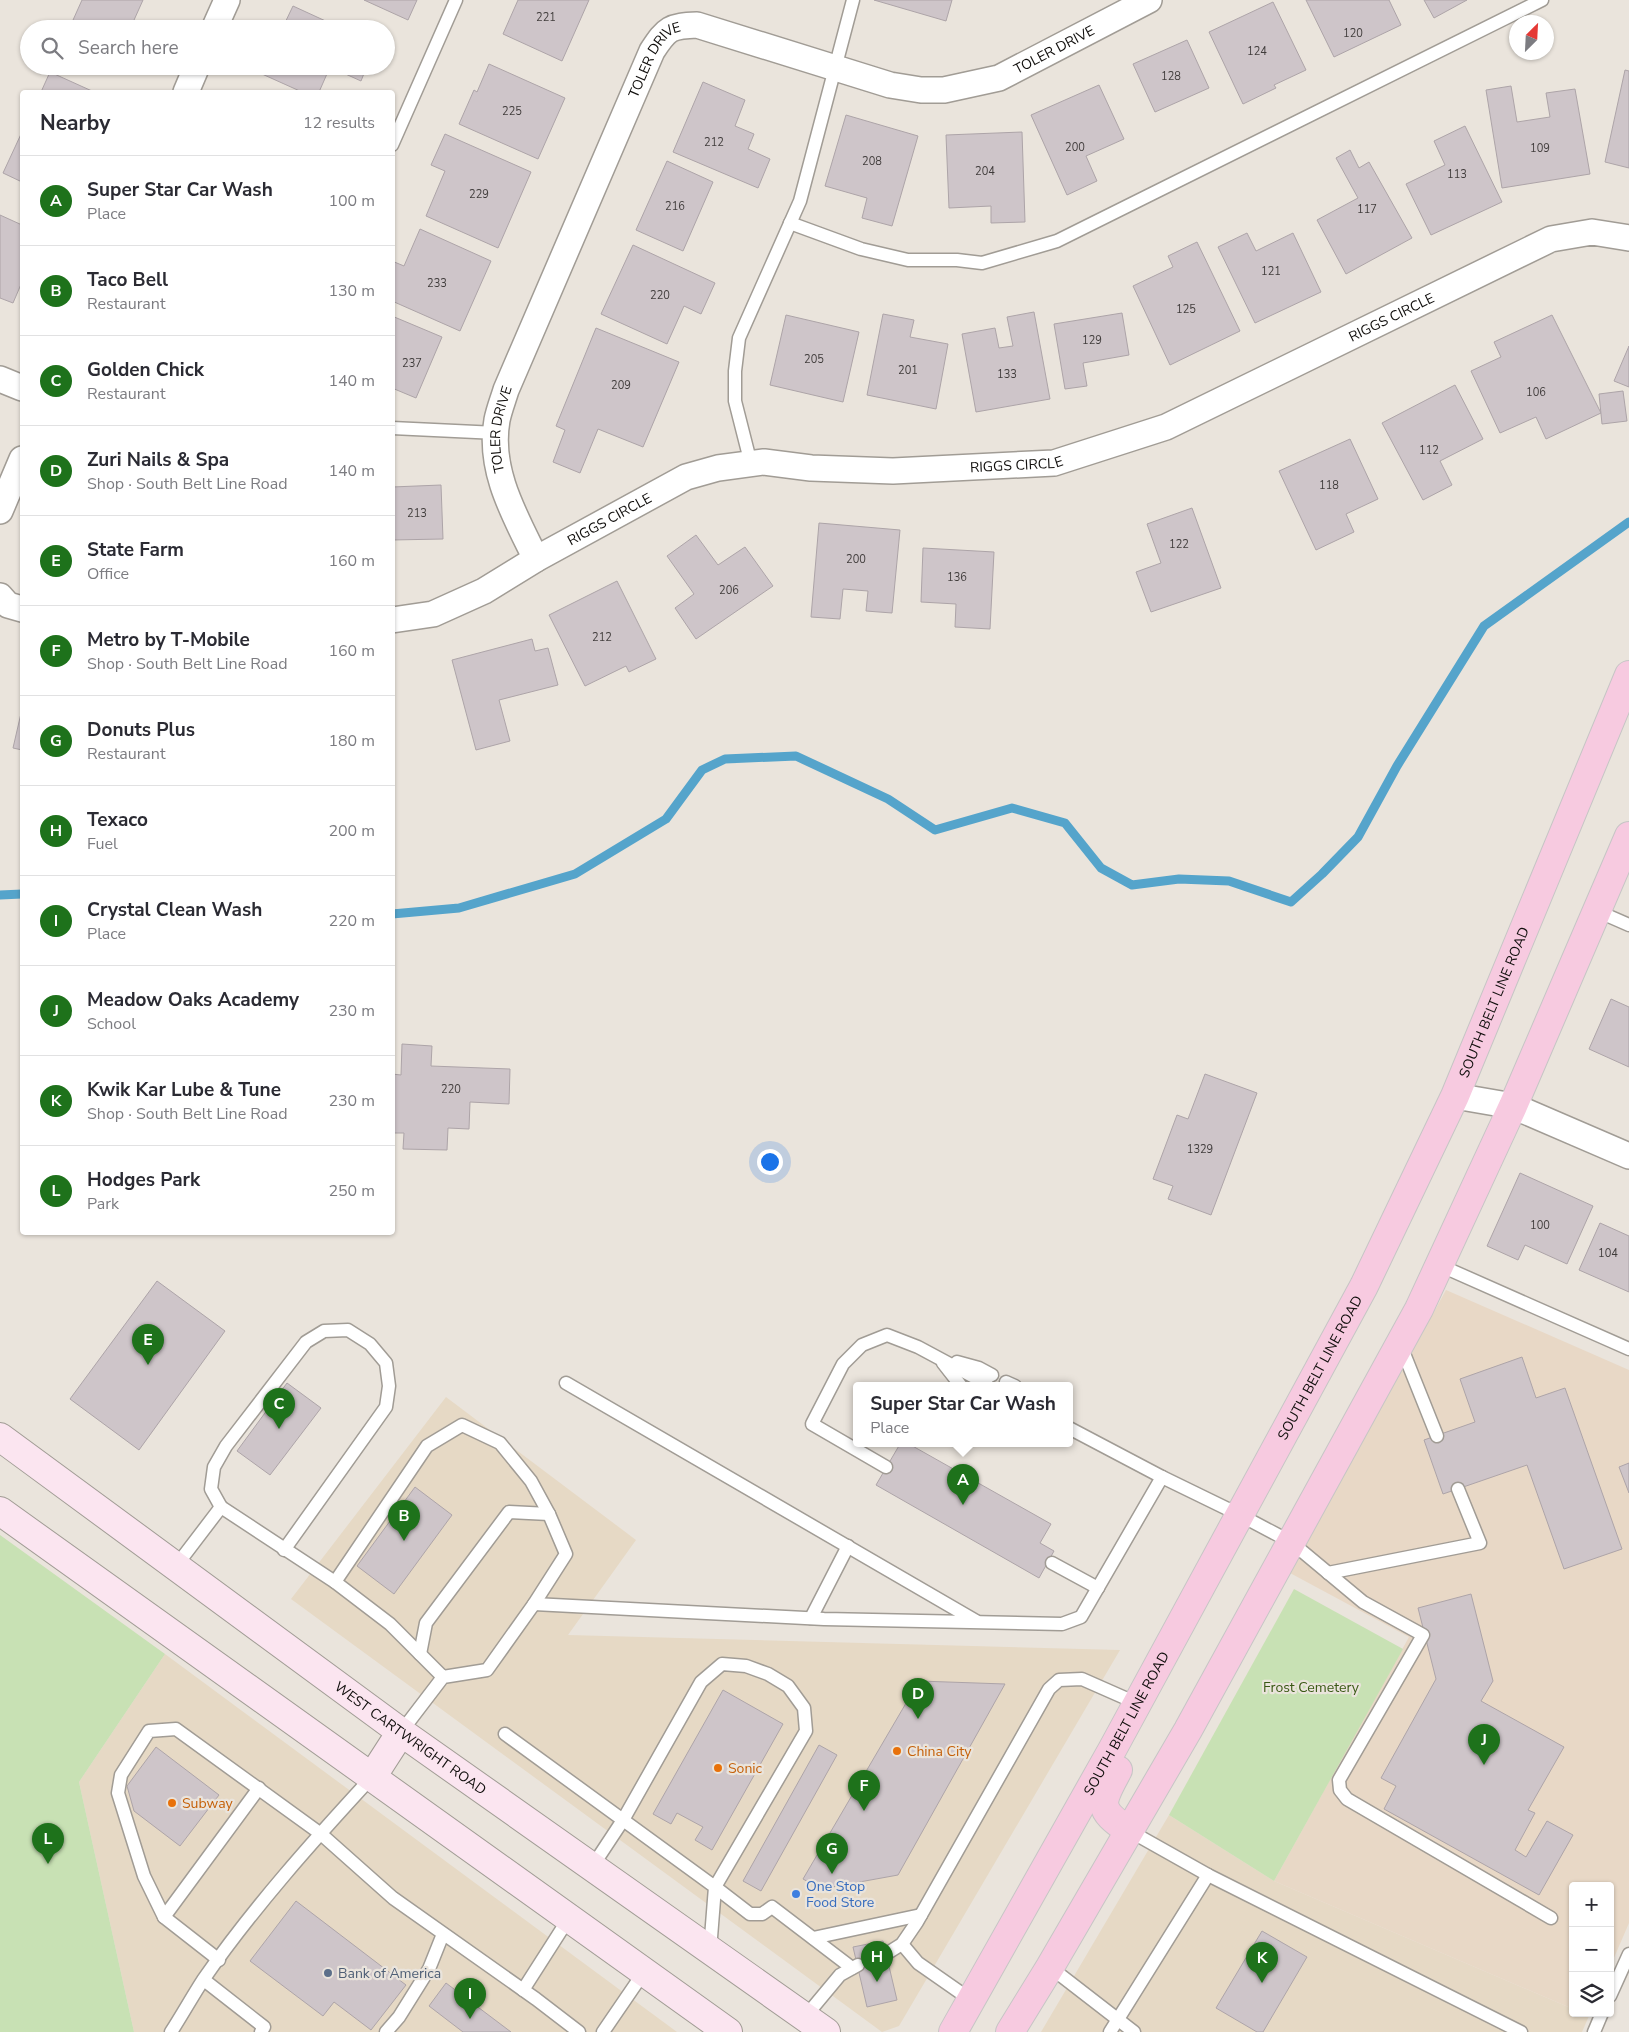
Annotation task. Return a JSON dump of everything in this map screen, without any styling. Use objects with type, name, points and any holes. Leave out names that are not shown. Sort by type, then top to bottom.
[{"type":"main road","name":"SOUTH BELT LINE ROAD","points":[[953,2032],[1144,1706],[1157,1693],[1163,1655],[1364,1286],[1455,1096],[1624,702],[1629,675]]},
{"type":"main road","points":[[1010,2032],[1188,1730],[1419,1309],[1513,1106],[1629,836]]},
{"type":"main road","name":"WEST CARTWRIGHT ROAD","points":[[0,1437],[401,1732],[815,2025]]},
{"type":"main road","points":[[0,1511],[569,1918],[723,2031]]},
{"type":"main road","points":[[1128,1830],[1111,1819],[1104,1808],[1104,1796],[1144,1706]]},
{"type":"main road","points":[[372,1777],[401,1732]]},
{"type":"street","points":[[218,20],[227,0]]},
{"type":"street","name":"TOLER DRIVE","points":[[536,559],[505,498],[496,455],[497,421],[506,390],[652,51],[664,32],[680,25],[697,25],[890,85],[920,90],[944,90],[999,78],[1149,0]]},
{"type":"street","points":[[187,90],[193,75]]},
{"type":"street","name":"RIGGS CIRCLE","points":[[395,620],[433,614],[484,591],[536,559],[686,477],[718,468],[764,462],[810,468],[894,470],[1054,463],[1166,427],[1551,239],[1592,232],[1629,238]]},
{"type":"street","points":[[0,379],[20,387]]},
{"type":"street","points":[[0,511],[20,464]]},
{"type":"street","points":[[0,596],[8,605],[20,608]]},
{"type":"street","points":[[1455,1096],[1513,1106],[1629,1156]]},
{"type":"lane","points":[[395,138],[456,0]]},
{"type":"lane","points":[[751,464],[735,401],[735,371],[739,338],[800,201],[834,67],[854,0]]},
{"type":"lane","points":[[790,223],[861,249],[908,260],[957,260],[982,263],[1016,254],[1057,241],[1542,0]]},
{"type":"lane","points":[[395,428],[497,433]]},
{"type":"lane","points":[[1597,911],[1629,925]]},
{"type":"lane","points":[[1439,1265],[1629,1349]]},
{"type":"lane","points":[[284,1550],[386,1407],[389,1386],[386,1363],[370,1344],[348,1330],[324,1331],[306,1342],[226,1446],[214,1467],[211,1489],[220,1507],[284,1550],[335,1582],[390,1624],[443,1678]]},
{"type":"lane","points":[[886,1467],[812,1424],[843,1364],[862,1345],[887,1335],[918,1347],[938,1358],[979,1368],[989,1379]]},
{"type":"lane","points":[[1400,1343],[1436,1436]]},
{"type":"lane","points":[[938,1358],[958,1382]]},
{"type":"lane","points":[[566,1383],[978,1622]]},
{"type":"lane","points":[[335,1582],[427,1446],[462,1424],[500,1443],[532,1481],[549,1514],[566,1554],[534,1604],[487,1670],[443,1678],[401,1732]]},
{"type":"lane","points":[[1073,1430],[1162,1477],[1240,1514],[1291,1542],[1362,1602],[1423,1635],[1339,1780],[1340,1790],[1347,1799],[1551,1918]]},
{"type":"lane","points":[[534,1604],[811,1618],[1062,1624],[1081,1618],[1162,1477]]},
{"type":"lane","points":[[1328,1573],[1480,1543],[1458,1489]]},
{"type":"lane","points":[[176,1566],[220,1507]]},
{"type":"lane","points":[[420,1654],[426,1623],[509,1512],[549,1514]]},
{"type":"lane","points":[[811,1618],[848,1546]]},
{"type":"lane","points":[[1052,1562],[1098,1588]]},
{"type":"lane","points":[[592,1867],[623,1820],[701,1682],[722,1664],[746,1666],[768,1674],[788,1686],[804,1708],[806,1730],[715,1887],[710,1950]]},
{"type":"lane","points":[[886,1954],[902,1944],[921,1915],[1049,1689],[1059,1680],[1082,1679],[1144,1706]]},
{"type":"lane","points":[[219,1960],[164,1917],[144,1876],[118,1793],[121,1775],[148,1731],[166,1728],[176,1729],[321,1834],[393,1898],[579,2032]]},
{"type":"lane","points":[[505,1734],[750,1914],[762,1914],[772,1907],[813,1938],[855,1966],[840,1975],[815,2025]]},
{"type":"lane","points":[[171,2032],[204,1980],[250,1918],[372,1777]]},
{"type":"lane","points":[[164,1917],[259,1788]]},
{"type":"lane","points":[[1128,1830],[1208,1874],[1522,2032]]},
{"type":"lane","points":[[1110,2032],[1208,1874]]},
{"type":"lane","points":[[813,1938],[921,1915]]},
{"type":"lane","points":[[523,1990],[569,1918]]},
{"type":"lane","points":[[386,2032],[429,1970],[443,1934]]},
{"type":"lane","points":[[902,1944],[918,1963],[971,2000]]},
{"type":"lane","points":[[1614,1987],[1629,1954]]},
{"type":"lane","points":[[1050,1967],[1134,2032]]},
{"type":"lane","points":[[603,2032],[644,1972]]},
{"type":"lane","points":[[204,1980],[264,2027],[261,2032]]},
{"type":"lane","points":[[1594,2032],[1600,2017]]},
{"type":"shaded area","points":[[1446,1290],[1629,1370],[1629,1923],[1614,1958],[1614,1882],[1569,1882],[1569,2007],[1274,1881],[1409,1637],[1290,1573]]},
{"type":"shaded area","points":[[446,1397],[636,1540],[568,1635],[1120,1650],[899,2026],[882,2032],[291,1599]]},
{"type":"shaded area","points":[[165,1654],[677,2032],[134,2032],[79,1782]]},
{"type":"shaded area","points":[[1169,1815],[1274,1881],[1569,2007],[1569,2017],[1589,2017],[1582,2032],[1041,2032]]},
{"type":"green space","points":[[0,1535],[165,1654],[79,1782],[134,2032],[0,2032]]},
{"type":"green space","name":"Frost Cemetery","points":[[1294,1589],[1403,1649],[1274,1881],[1169,1815]]},
{"type":"building","points":[[82,0],[143,0],[134,20],[73,20]]},
{"type":"building","points":[[364,0],[417,0],[408,20]]},
{"type":"building","points":[[518,0],[589,0],[562,61],[503,34]]},
{"type":"building","points":[[874,0],[952,0],[946,21]]},
{"type":"building","points":[[1306,0],[1389,0],[1401,25],[1334,57]]},
{"type":"building","points":[[1424,0],[1467,0],[1434,18]]},
{"type":"building","points":[[1273,2],[1306,70],[1274,85],[1276,88],[1243,104],[1209,32]]},
{"type":"building","points":[[293,6],[323,20],[286,20]]},
{"type":"building","points":[[1187,40],[1209,88],[1155,112],[1133,64]]},
{"type":"building","points":[[489,64],[565,98],[538,159],[459,124],[474,90],[477,92]]},
{"type":"building","points":[[1625,70],[1629,71],[1629,168],[1605,162]]},
{"type":"building","points":[[49,75],[57,75],[90,90],[42,90]]},
{"type":"building","points":[[264,75],[326,75],[320,90],[298,90]]},
{"type":"building","points":[[348,75],[363,75],[361,81]]},
{"type":"building","points":[[703,82],[745,100],[735,126],[754,134],[748,149],[770,159],[758,188],[673,152]]},
{"type":"building","points":[[1099,85],[1124,139],[1086,156],[1097,181],[1067,195],[1031,115]]},
{"type":"building","points":[[1511,86],[1517,122],[1550,117],[1546,93],[1575,89],[1590,174],[1502,188],[1486,90]]},
{"type":"building","points":[[846,115],[918,136],[892,226],[862,218],[867,198],[825,186]]},
{"type":"building","points":[[1465,126],[1502,202],[1431,235],[1406,184],[1445,165],[1434,141]]},
{"type":"building","points":[[1022,132],[1025,222],[991,223],[991,206],[949,208],[946,135]]},
{"type":"building","points":[[445,134],[531,172],[498,248],[426,216],[445,171],[431,165]]},
{"type":"building","points":[[20,136],[20,181],[3,173]]},
{"type":"building","points":[[1350,150],[1359,168],[1369,162],[1412,238],[1346,274],[1317,220],[1358,198],[1336,158]]},
{"type":"building","points":[[667,161],[713,182],[683,251],[636,230]]},
{"type":"building","points":[[0,215],[20,224],[20,287],[13,303],[0,298]]},
{"type":"building","points":[[420,229],[491,261],[460,331],[395,302],[395,262],[404,266]]},
{"type":"building","points":[[1247,233],[1256,251],[1293,233],[1321,292],[1255,323],[1218,247]]},
{"type":"building","points":[[1197,242],[1240,331],[1170,365],[1133,286],[1173,267],[1168,256]]},
{"type":"building","points":[[633,245],[715,283],[701,314],[684,306],[667,344],[601,314]]},
{"type":"building","points":[[1034,312],[1050,399],[976,412],[962,334],[995,328],[999,348],[1013,346],[1007,317]]},
{"type":"building","points":[[1122,313],[1129,355],[1083,363],[1087,386],[1065,389],[1054,324]]},
{"type":"building","points":[[883,314],[914,320],[910,337],[948,344],[936,409],[867,395]]},
{"type":"building","points":[[786,315],[859,332],[843,402],[770,385]]},
{"type":"building","points":[[1552,315],[1601,413],[1546,439],[1536,417],[1500,433],[1471,371],[1501,357],[1494,342]]},
{"type":"building","points":[[395,317],[442,337],[416,398],[395,389]]},
{"type":"building","points":[[596,328],[679,362],[643,447],[598,429],[580,473],[553,462],[565,430],[556,426]]},
{"type":"building","points":[[1629,346],[1629,387],[1614,381]]},
{"type":"building","points":[[1455,385],[1483,439],[1440,461],[1452,485],[1423,500],[1382,423]]},
{"type":"building","points":[[1623,391],[1627,421],[1602,424],[1599,394]]},
{"type":"building","points":[[1350,439],[1378,499],[1346,514],[1354,532],[1316,550],[1279,471]]},
{"type":"building","points":[[441,485],[443,539],[395,540],[395,487]]},
{"type":"building","points":[[1192,508],[1221,588],[1151,612],[1136,572],[1161,563],[1147,524]]},
{"type":"building","points":[[819,523],[900,530],[892,613],[866,611],[868,591],[843,589],[840,619],[811,617]]},
{"type":"building","points":[[696,535],[718,565],[745,547],[773,586],[696,639],[675,608],[694,594],[667,556]]},
{"type":"building","points":[[923,548],[994,552],[990,629],[955,627],[956,604],[921,602]]},
{"type":"building","points":[[617,581],[656,659],[629,672],[626,666],[585,686],[549,615]]},
{"type":"building","points":[[532,639],[535,651],[548,648],[558,685],[499,700],[510,741],[476,750],[452,660]]},
{"type":"building","points":[[20,718],[20,750],[13,748]]},
{"type":"building","points":[[1611,999],[1629,1007],[1629,1067],[1589,1049]]},
{"type":"building","points":[[402,1044],[432,1046],[431,1066],[510,1069],[509,1104],[470,1102],[469,1129],[448,1128],[447,1150],[403,1149],[404,1133],[395,1133],[395,1074],[401,1075]]},
{"type":"building","points":[[1205,1074],[1257,1093],[1211,1215],[1168,1199],[1173,1186],[1153,1179],[1177,1115],[1188,1119]]},
{"type":"building","points":[[1520,1173],[1593,1206],[1567,1264],[1525,1245],[1518,1260],[1487,1246]]},
{"type":"building","points":[[1600,1223],[1629,1236],[1629,1292],[1579,1270]]},
{"type":"building","points":[[157,1281],[225,1331],[139,1450],[70,1399]]},
{"type":"building","points":[[1522,1357],[1536,1398],[1565,1388],[1622,1549],[1564,1569],[1527,1465],[1443,1494],[1424,1440],[1475,1422],[1460,1379]]},
{"type":"building","points":[[287,1383],[321,1408],[270,1475],[237,1451]]},
{"type":"building","points":[[898,1447],[914,1447],[1051,1524],[1040,1543],[1054,1551],[1039,1578],[876,1485]]},
{"type":"building","points":[[1629,1463],[1629,1493],[1619,1467]]},
{"type":"building","points":[[415,1487],[452,1515],[394,1594],[357,1566]]},
{"type":"building","points":[[1471,1594],[1493,1681],[1481,1701],[1564,1747],[1528,1810],[1535,1813],[1515,1850],[1526,1857],[1547,1821],[1573,1835],[1539,1895],[1384,1809],[1396,1786],[1381,1778],[1436,1679],[1418,1608]]},
{"type":"building","points":[[919,1681],[1005,1684],[898,1875],[821,1889],[803,1879]]},
{"type":"building","name":"Sonic","points":[[723,1690],[783,1724],[712,1850],[695,1840],[703,1827],[677,1813],[671,1824],[653,1814]]},
{"type":"building","points":[[819,1745],[837,1755],[761,1891],[743,1881]]},
{"type":"building","name":"Subway","points":[[156,1747],[219,1795],[180,1846],[134,1811],[127,1786]]},
{"type":"building","name":"Bank of America","points":[[296,1901],[406,1985],[371,2030],[334,2002],[323,2016],[250,1961]]},
{"type":"building","points":[[1262,1931],[1307,1957],[1263,2032],[1257,2032],[1216,2008]]},
{"type":"building","points":[[883,1941],[897,2000],[867,2007],[853,1947]]},
{"type":"building","points":[[446,1983],[511,2032],[463,2032],[429,2006]]},
{"type":"waterway","points":[[395,914],[459,908],[575,874],[666,819],[702,770],[725,759],[796,756],[888,799],[935,830],[1012,808],[1065,823],[1101,868],[1132,885],[1179,879],[1229,881],[1291,902],[1358,837],[1397,766],[1484,626],[1629,522]]},
{"type":"waterway","points":[[0,895],[20,894]]},
{"type":"place","name":"State Farm","points":[[148,1365]]},
{"type":"place","name":"Golden Chick","points":[[279,1429]]},
{"type":"place","name":"Super Star Car Wash","points":[[963,1505]]},
{"type":"place","name":"Taco Bell","points":[[404,1541]]},
{"type":"place","name":"Zuri Nails & Spa","points":[[918,1719]]},
{"type":"place","name":"China City","points":[[897,1751]]},
{"type":"place","name":"Meadow Oaks Academy","points":[[1484,1765]]},
{"type":"place","name":"Sonic","points":[[718,1768]]},
{"type":"place","name":"Subway","points":[[172,1803]]},
{"type":"place","name":"Metro by T-Mobile","points":[[864,1811]]},
{"type":"place","name":"Hodges Park","points":[[48,1864]]},
{"type":"place","name":"Donuts Plus","points":[[832,1874]]},
{"type":"place","name":"One Stop Food Store","points":[[796,1894]]},
{"type":"place","name":"Bank of America","points":[[328,1973]]},
{"type":"place","name":"Texaco","points":[[877,1982]]},
{"type":"place","name":"Kwik Kar Lube & Tune","points":[[1262,1983]]},
{"type":"place","name":"Crystal Clean Wash","points":[[470,2019]]}]
